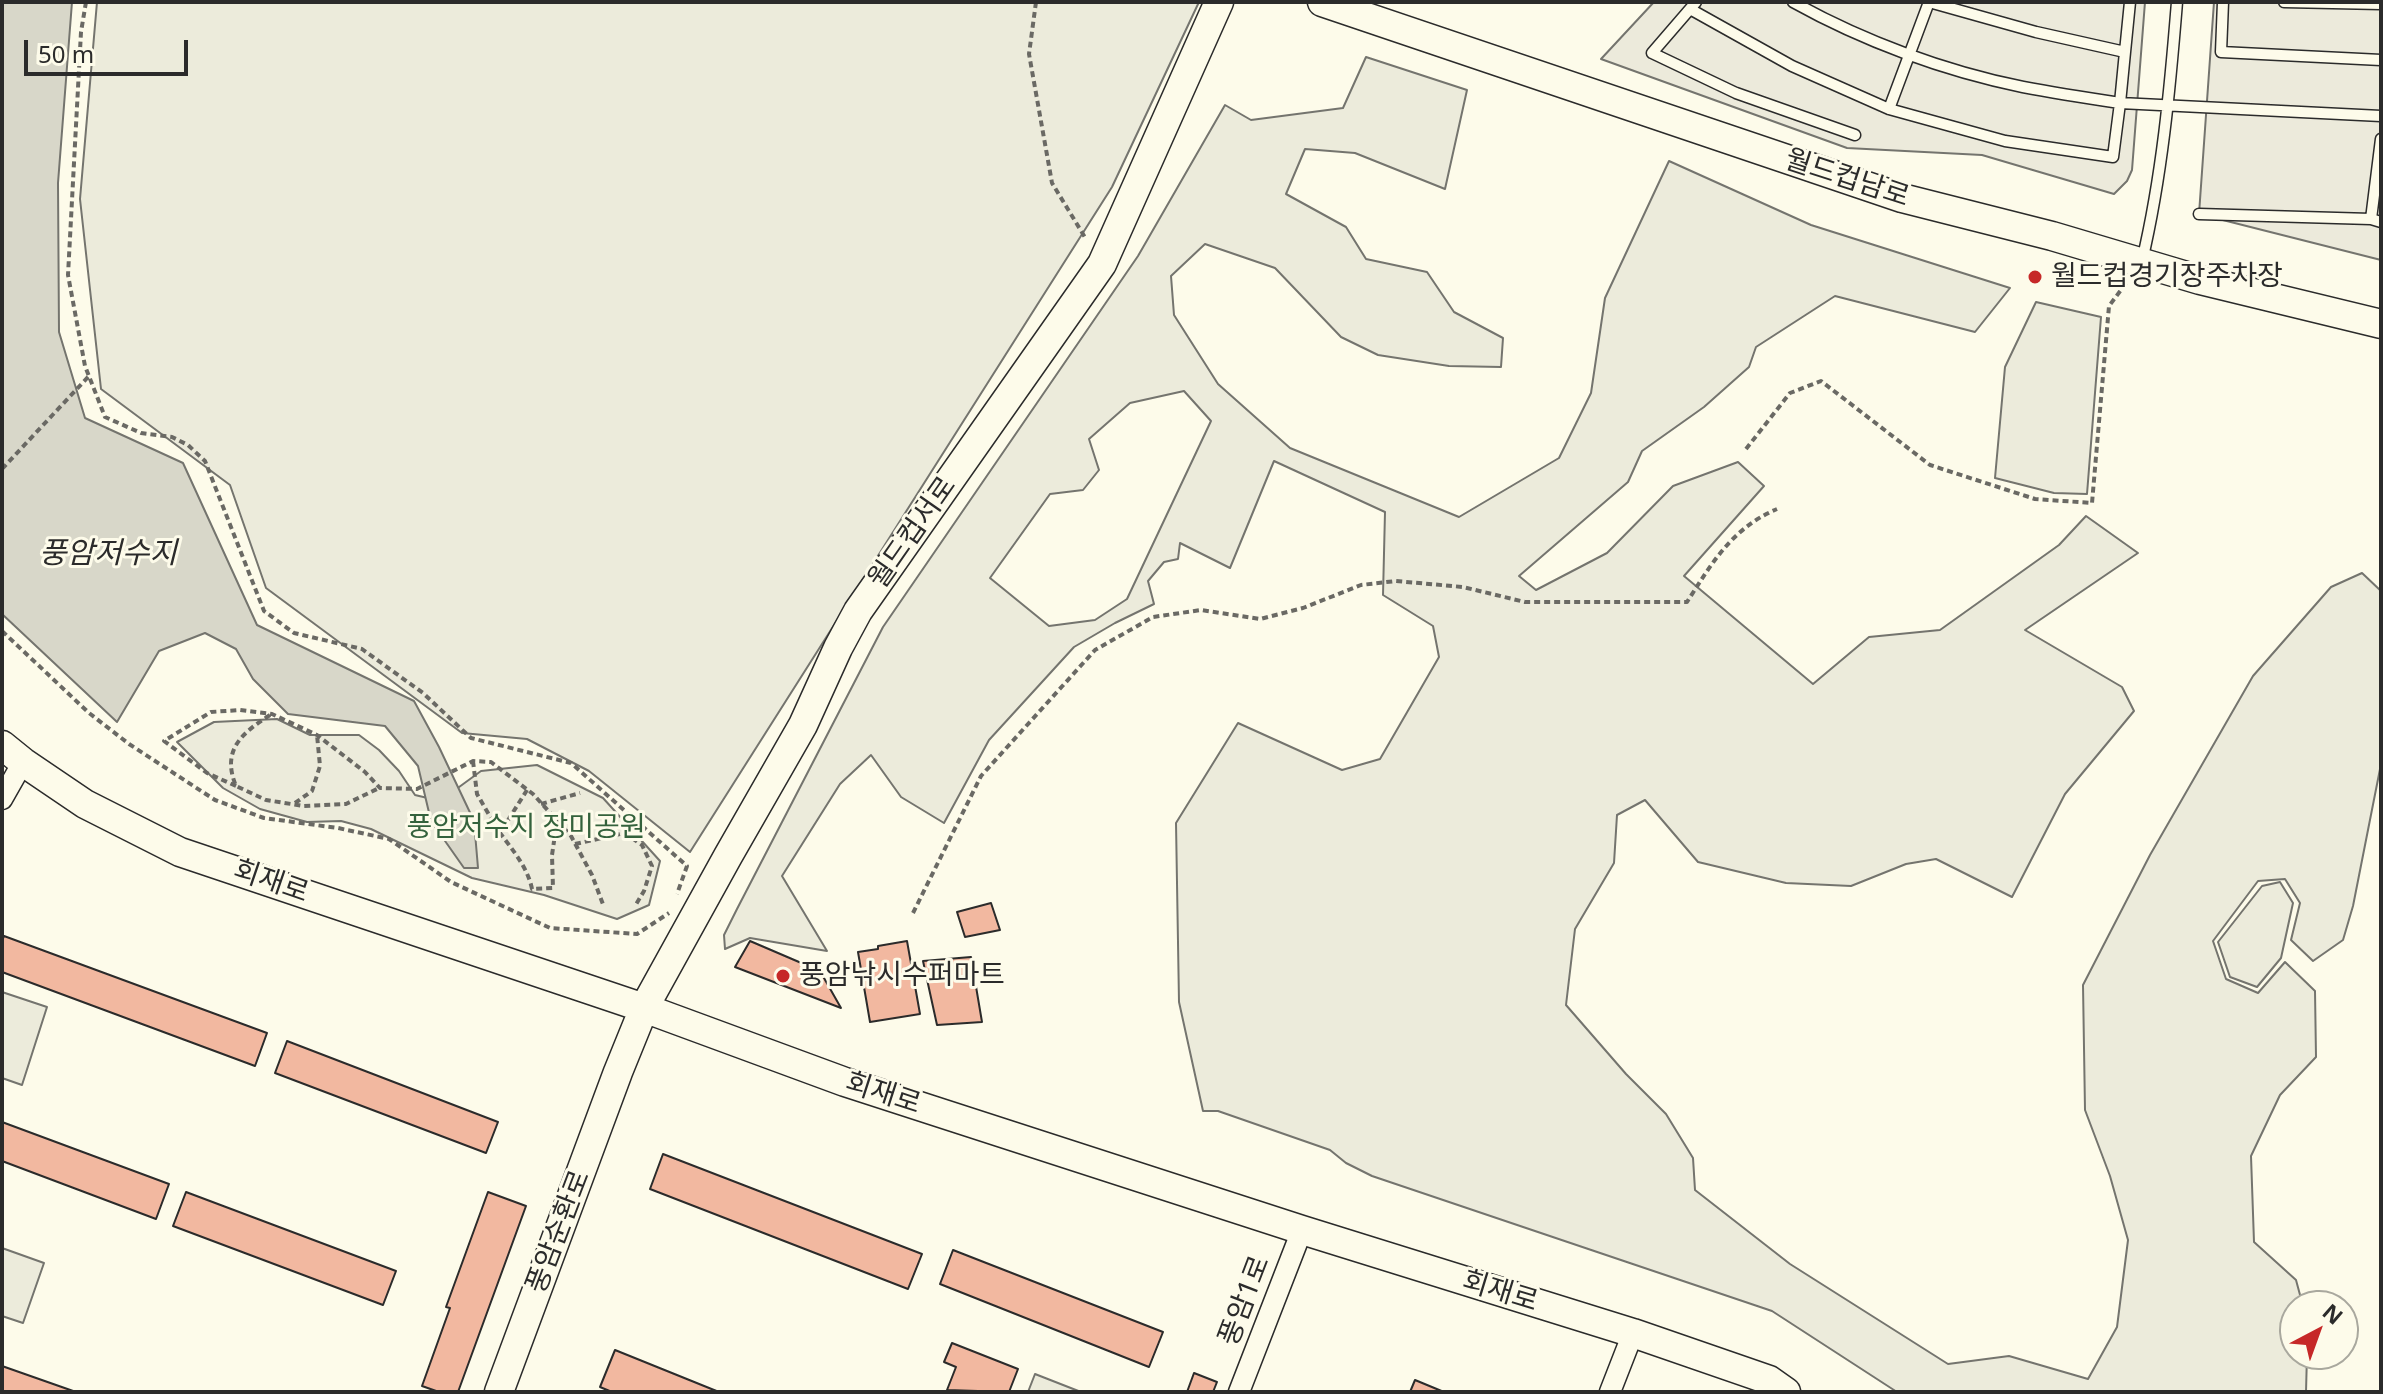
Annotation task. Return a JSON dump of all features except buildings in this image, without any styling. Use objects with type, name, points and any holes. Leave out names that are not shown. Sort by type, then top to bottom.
[{"type":"street","name":"월드컵서로","points":[[618,1072],[644,1008],[803,725],[858,611],[1102,264],[1219,2]]},
{"type":"street","name":"월드컵남로","points":[[1322,2],[1902,198],[2052,236],[2200,280],[2381,324]]},
{"type":"street","name":"회재로","points":[[12,753],[85,804],[180,852],[644,1008],[845,1082],[1633,1333],[1769,1380],[1786,1392]]},
{"type":"street","points":[[2,799],[12,753]]},
{"type":"street","name":"풍암순환로","points":[[499,1392],[618,1072]]},
{"type":"street","name":"풍암1로","points":[[1239,1392],[1302,1230]]},
{"type":"street","points":[[1610,1392],[1633,1333]]},
{"type":"lane","points":[[1793,2],[1910,56],[2021,87],[2120,103],[2381,116]]},
{"type":"lane","points":[[1889,109],[1929,2],[2036,32],[2125,52]]},
{"type":"lane","points":[[1855,135],[1736,93],[1652,53],[1693,6],[1792,66],[1889,109],[2005,141],[2113,157],[2130,2]]},
{"type":"lane","points":[[2141,263],[2154,208],[2177,2]]},
{"type":"lane","points":[[2223,2],[2221,52],[2381,60]]},
{"type":"lane","points":[[2284,2],[2381,4]]},
{"type":"lane","points":[[2199,214],[2376,220],[2381,139]]},
{"type":"path","points":[[86,2],[81,32],[68,275],[85,366],[105,417],[141,433],[172,437],[188,445],[205,461],[264,611],[294,633],[362,649],[423,693],[471,738],[571,763],[687,866],[676,896]]},
{"type":"path","points":[[1036,2],[1029,54],[1052,183],[1102,264]]},
{"type":"path","points":[[1746,449],[1790,393],[1821,381],[1930,465],[2035,499],[2092,503],[2109,306],[2141,263]]},
{"type":"path","points":[[2,469],[89,376]]},
{"type":"path","points":[[913,913],[981,776],[1095,650],[1153,617],[1201,610],[1260,619],[1303,608],[1361,585],[1396,581],[1463,587],[1525,602],[1687,602],[1720,550],[1756,518],[1777,509]]},
{"type":"path","points":[[2,631],[89,713],[129,744],[215,800],[264,818],[389,839],[451,882],[550,928],[637,934],[671,911]]},
{"type":"path","points":[[380,788],[365,772],[317,735],[272,714],[240,710],[211,712],[164,741],[207,773],[266,800],[304,806],[346,804],[380,788],[417,789],[473,761],[491,762],[527,790],[575,844],[592,875],[604,907]]},
{"type":"path","points":[[236,786],[230,770],[232,754],[239,740],[272,714]]},
{"type":"path","points":[[294,804],[312,791],[320,766],[317,735]]},
{"type":"path","points":[[473,761],[477,794],[530,880],[532,889],[553,888],[552,855],[557,821]]},
{"type":"path","points":[[500,833],[527,790]]},
{"type":"path","points":[[541,804],[580,793]]},
{"type":"path","points":[[575,844],[625,833],[642,845],[652,866],[644,891],[635,906]]},
{"type":"green space","points":[[97,2],[1199,2],[1112,187],[690,852],[589,771],[527,739],[462,733],[266,588],[230,485],[101,389],[80,199]]},
{"type":"green space","points":[[1366,57],[1467,90],[1445,189],[1355,153],[1305,149],[1286,194],[1346,227],[1366,259],[1427,272],[1454,312],[1503,338],[1501,367],[1449,366],[1378,355],[1341,337],[1275,268],[1205,244],[1171,276],[1174,315],[1218,384],[1290,448],[1459,517],[1559,458],[1591,393],[1605,298],[1669,161],[1811,225],[2010,288],[1975,332],[1835,296],[1756,347],[1749,367],[1704,407],[1642,451],[1628,482],[1519,576],[1536,590],[1607,553],[1673,486],[1738,462],[1764,486],[1684,576],[1813,684],[1869,637],[1940,630],[2059,545],[2086,516],[2138,553],[2025,630],[2122,687],[2134,711],[2065,794],[2012,897],[1936,859],[1906,864],[1851,886],[1786,883],[1698,862],[1645,800],[1617,815],[1614,863],[1575,929],[1566,1005],[1626,1074],[1666,1114],[1693,1158],[1695,1190],[1790,1264],[1948,1364],[2009,1356],[2088,1379],[2117,1327],[2128,1240],[2110,1176],[2085,1110],[2083,985],[2150,855],[2253,676],[2331,587],[2362,573],[2381,591],[2381,764],[2353,906],[2343,940],[2313,961],[2291,940],[2300,903],[2285,879],[2258,881],[2213,941],[2226,979],[2258,993],[2285,962],[2315,991],[2316,1057],[2280,1095],[2251,1156],[2254,1242],[2296,1280],[2299,1290],[2279,1290],[2279,1370],[2307,1370],[2306,1392],[1897,1392],[1772,1311],[1372,1176],[1346,1163],[1330,1150],[1218,1111],[1203,1111],[1179,1002],[1176,823],[1238,723],[1342,770],[1380,759],[1439,657],[1433,626],[1383,595],[1385,512],[1274,461],[1230,568],[1180,543],[1178,559],[1164,562],[1148,581],[1154,604],[1074,647],[989,740],[944,823],[901,797],[871,755],[840,784],[782,876],[827,951],[750,938],[725,949],[724,935],[883,627],[1138,256],[1225,105],[1251,120],[1343,108]],"holes":[[[1184,391],[1211,421],[1127,599],[1095,620],[1049,626],[990,578],[1050,494],[1083,490],[1099,470],[1089,439],[1130,403]]]},
{"type":"green space","points":[[2036,302],[2101,317],[2087,494],[2054,493],[1995,478],[2005,367]]},
{"type":"green space","name":"풍암저수지 장미공원","points":[[277,719],[310,735],[359,735],[399,771],[415,795],[440,801],[481,771],[537,765],[603,798],[660,861],[649,905],[617,919],[544,895],[472,878],[371,829],[341,821],[307,822],[260,809],[223,788],[177,742],[214,722]]},
{"type":"green space","points":[[2280,882],[2293,903],[2281,958],[2257,987],[2230,977],[2218,942],[2262,886]]},
{"type":"green space","points":[[2,992],[47,1007],[22,1085],[2,1078]]},
{"type":"green space","points":[[2,1248],[44,1263],[23,1323],[2,1316]]},
{"type":"green space","points":[[1035,1374],[1081,1392],[1028,1392]]},
{"type":"shaded area","points":[[1654,2],[2145,2],[2132,170],[2127,181],[2114,194],[1982,155],[1847,148],[1601,59]]},
{"type":"shaded area","points":[[2214,2],[2381,2],[2381,260],[2199,214]]},
{"type":"water","name":"풍암저수지","points":[[2,2],[72,2],[58,183],[59,332],[85,418],[183,463],[257,625],[414,701],[474,821],[478,868],[464,868],[431,821],[418,766],[385,726],[288,714],[253,679],[236,649],[205,633],[159,651],[117,722],[2,614]]},
{"type":"place","name":"월드컵경기장주차장","points":[[2035,277]]},
{"type":"place","name":"풍암낚시수퍼마트","points":[[783,976]]}]
